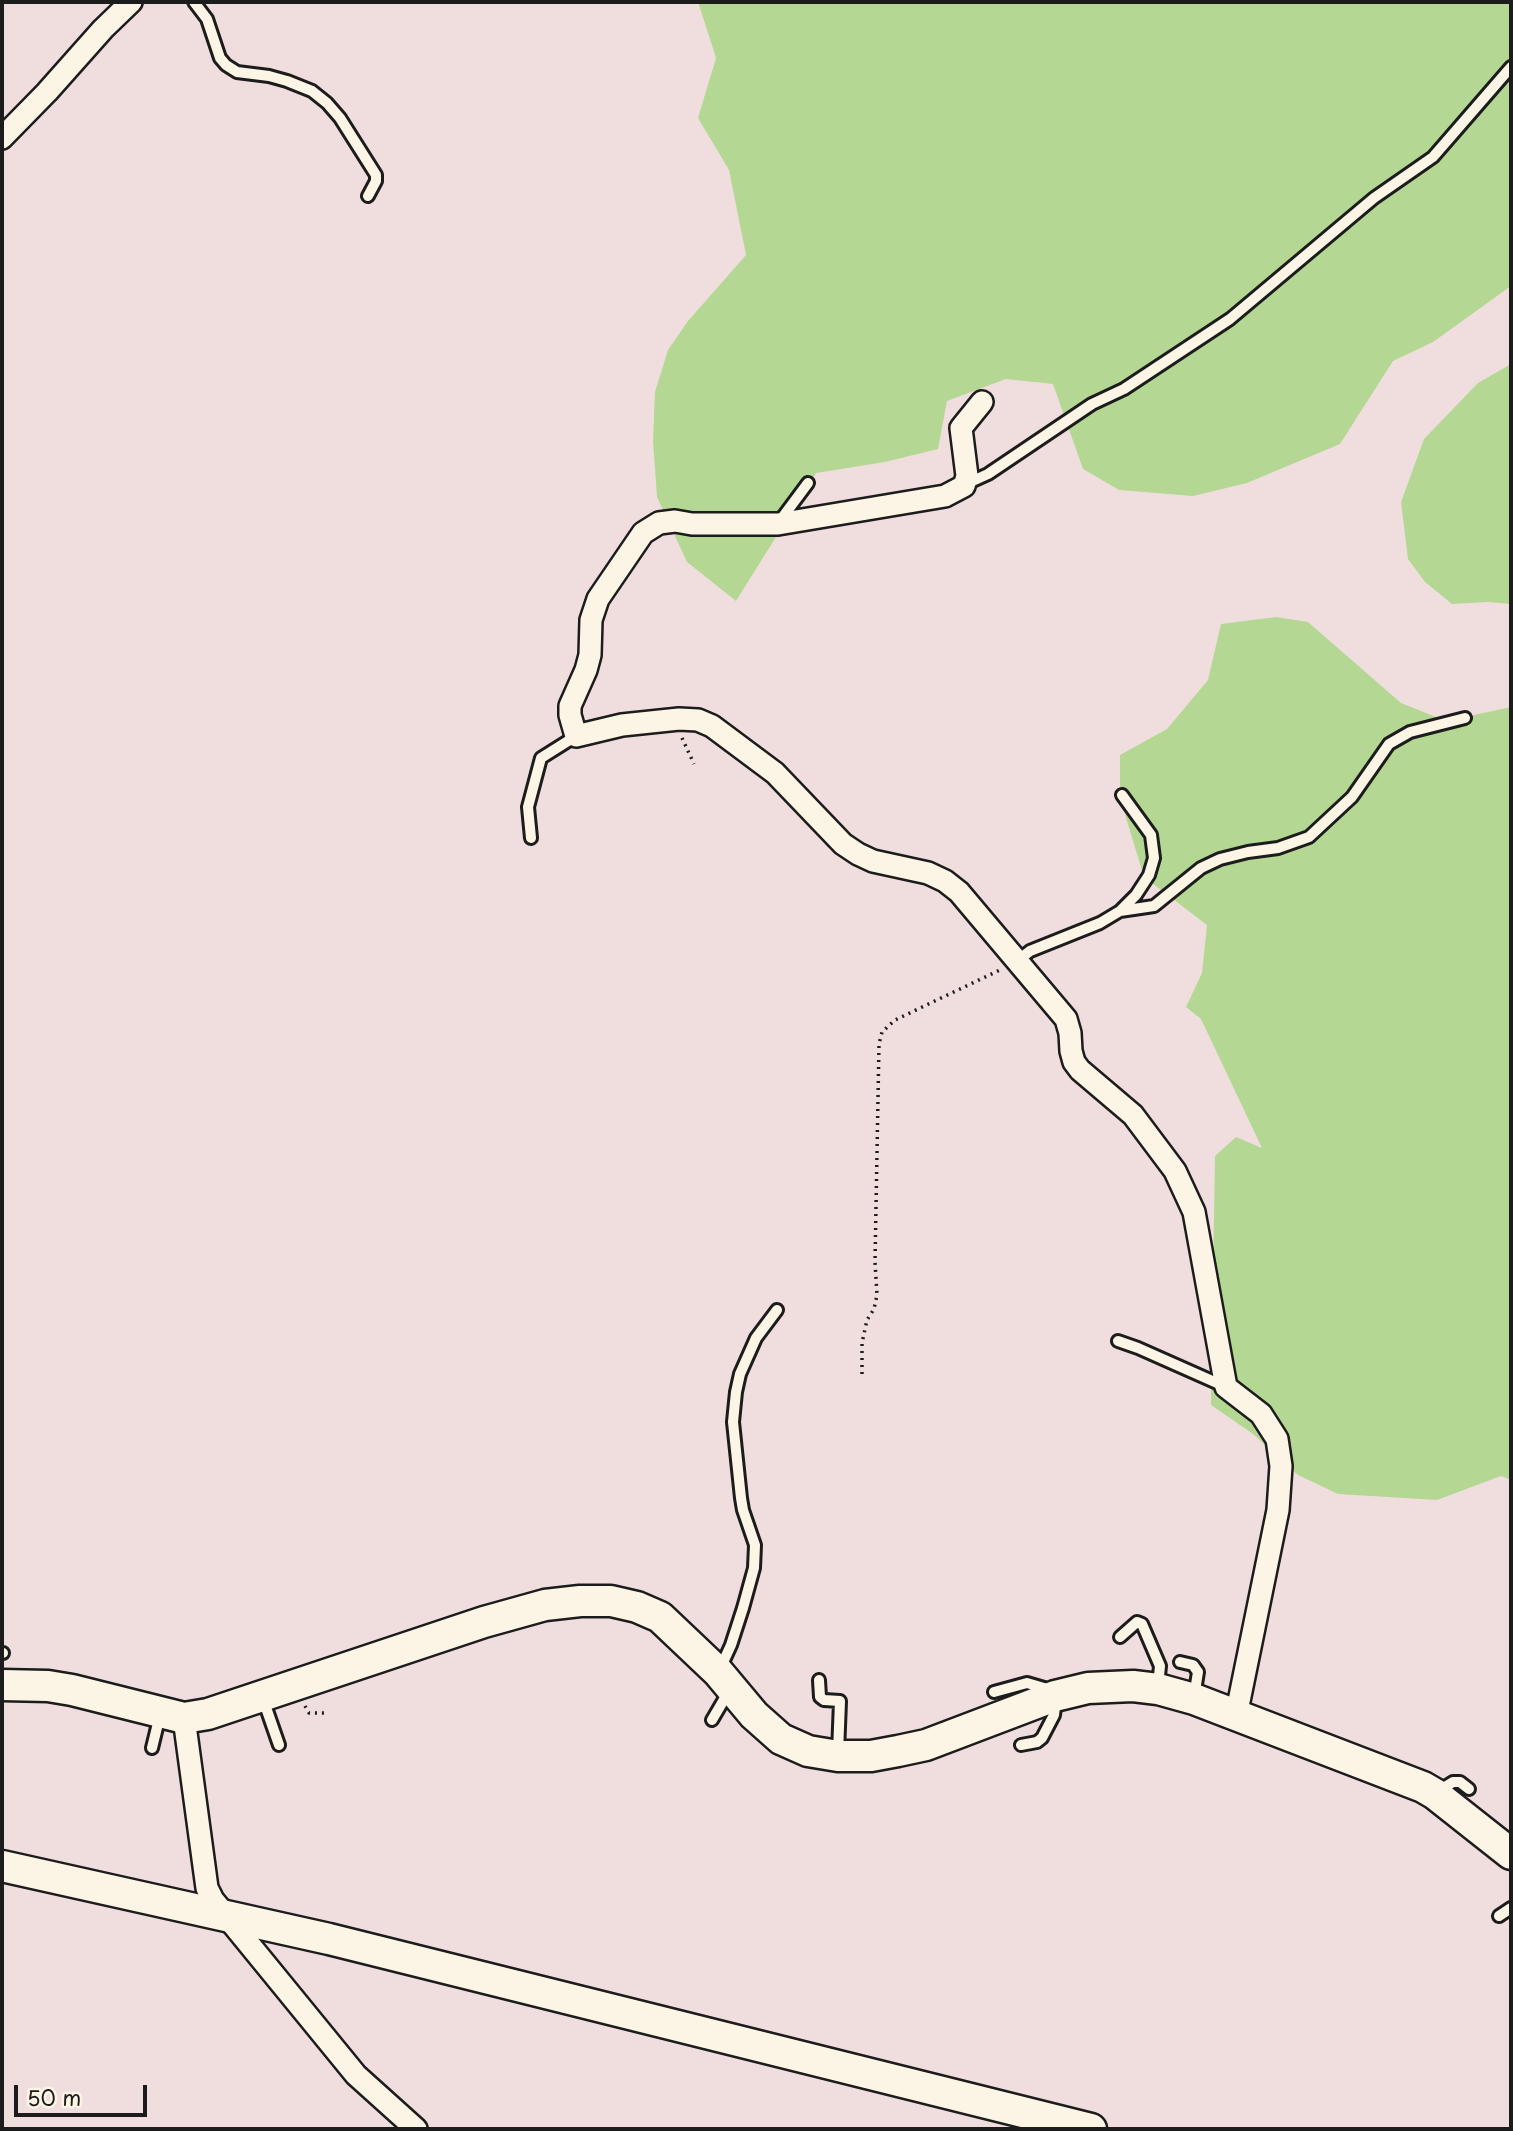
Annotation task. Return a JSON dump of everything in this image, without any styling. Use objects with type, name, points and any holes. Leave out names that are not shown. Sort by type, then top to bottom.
[{"type":"street","points":[[2,138],[131,2]]},
{"type":"street","points":[[982,402],[961,428],[967,477],[964,486],[945,496],[778,524],[692,524],[675,521],[659,523],[643,533],[598,599],[591,620],[590,655],[570,706],[570,715],[576,736],[622,725],[679,719],[698,720],[712,726],[764,765],[843,844],[858,854],[873,861],[928,873],[945,881],[959,892],[1066,1019],[1074,1062],[1080,1070],[1133,1115],[1175,1171],[1194,1212],[1226,1387],[1261,1414],[1277,1439],[1281,1466],[1278,1510],[1236,1716]]},
{"type":"street","points":[[2,1685],[48,1686],[72,1690],[173,1715],[208,1714],[484,1622],[545,1605],[611,1601],[660,1617],[724,1680],[754,1716],[781,1739],[807,1751],[838,1756],[871,1756],[926,1745],[1052,1697],[1088,1688],[1133,1686],[1158,1689],[1194,1699],[1435,1794],[1511,1854]]},
{"type":"street","points":[[173,1715],[207,1888],[213,1900],[356,2075],[416,2129]]},
{"type":"street","points":[[2,1866],[329,1938],[1091,2129]]},
{"type":"lane","points":[[194,2],[207,19],[220,58],[226,65],[237,72],[269,76],[312,90],[327,103],[340,118],[376,175],[376,181],[368,195]]},
{"type":"lane","points":[[964,486],[988,474],[1092,404],[1124,389],[1230,319],[1374,198],[1433,157],[1511,67]]},
{"type":"lane","points":[[778,524],[808,483]]},
{"type":"lane","points":[[1120,911],[1154,906],[1201,867],[1220,859],[1279,848],[1309,837],[1352,797],[1389,744],[1410,732],[1465,718]]},
{"type":"lane","points":[[531,838],[528,807],[541,758],[576,736]]},
{"type":"lane","points":[[1016,962],[1030,951],[1100,923],[1120,911],[1136,895],[1149,875],[1154,858],[1151,835],[1122,795]]},
{"type":"lane","points":[[712,1720],[754,1568],[755,1545],[743,1510],[733,1422],[736,1392],[740,1374],[757,1338],[777,1310]]},
{"type":"lane","points":[[1118,1341],[1226,1387]]},
{"type":"lane","points":[[1121,1637],[1137,1622],[1142,1624],[1160,1666],[1158,1689]]},
{"type":"lane","points":[[1180,1662],[1193,1665],[1198,1672],[1194,1699]]},
{"type":"lane","points":[[819,1680],[820,1697],[824,1700],[840,1701],[838,1756]]},
{"type":"lane","points":[[994,1692],[1027,1683],[1044,1688],[1052,1697],[1055,1715],[1041,1738],[1037,1742],[1021,1745]]},
{"type":"lane","points":[[262,1696],[279,1745]]},
{"type":"lane","points":[[152,1748],[173,1715]]},
{"type":"lane","points":[[1435,1794],[1453,1782],[1460,1782],[1469,1789]]},
{"type":"lane","points":[[1499,1916],[1511,1908]]},
{"type":"path","points":[[679,719],[681,736],[694,764]]},
{"type":"path","points":[[862,1374],[862,1343],[877,1295],[875,1262],[879,1044],[882,1032],[905,1015],[1016,962]]},
{"type":"green space","points":[[698,2],[1511,2],[1511,286],[1433,342],[1393,361],[1340,444],[1247,483],[1193,496],[1119,490],[1083,469],[1053,384],[1006,379],[947,401],[938,449],[885,462],[816,473],[736,601],[687,562],[657,497],[653,441],[655,392],[668,350],[688,321],[746,255],[729,170],[698,118],[716,58]]},
{"type":"green space","points":[[1511,364],[1511,604],[1452,604],[1425,582],[1408,559],[1401,502],[1424,439],[1478,383]]},
{"type":"green space","points":[[1276,617],[1308,622],[1401,703],[1446,721],[1511,707],[1511,1480],[1501,1476],[1437,1500],[1338,1494],[1298,1475],[1253,1434],[1211,1405],[1215,1156],[1236,1137],[1262,1148],[1201,1019],[1186,1007],[1202,973],[1207,925],[1144,877],[1120,792],[1120,755],[1167,729],[1208,680],[1221,624]]}]
